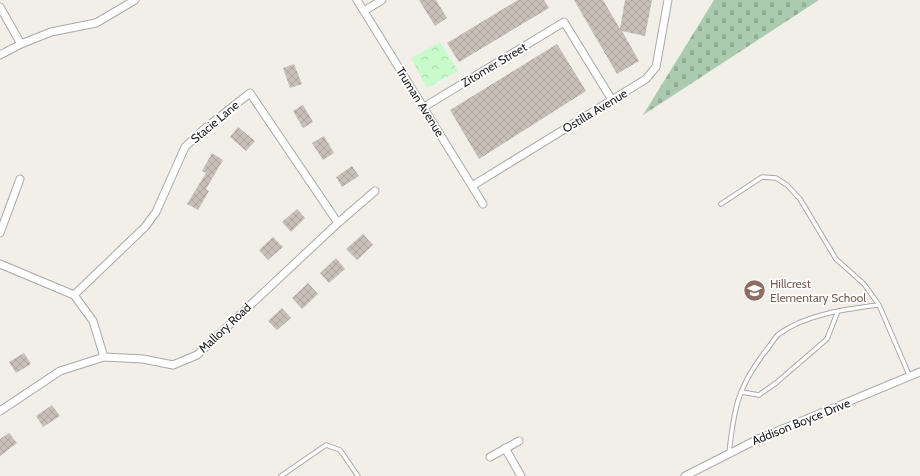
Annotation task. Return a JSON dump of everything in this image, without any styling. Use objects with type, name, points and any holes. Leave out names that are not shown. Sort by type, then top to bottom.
[{"type":"street","points":[[0,55],[51,32],[96,23],[135,0]]},
{"type":"street","name":"Truman Avenue","points":[[357,0],[483,204]]},
{"type":"street","points":[[364,11],[382,0]]},
{"type":"street","name":"Ostilla Avenue","points":[[472,186],[646,79],[656,67],[668,0]]},
{"type":"street","points":[[0,7],[22,44]]},
{"type":"street","name":"Zitomer Street","points":[[424,107],[564,22],[612,100]]},
{"type":"street","name":"Stacie Lane","points":[[74,295],[145,227],[156,212],[185,147],[203,130],[250,93],[338,223]]},
{"type":"street","points":[[0,233],[20,179]]},
{"type":"street","name":"Mallory Road","points":[[0,411],[60,371],[104,357],[143,359],[173,365],[197,355],[338,223],[375,191]]},
{"type":"street","points":[[0,264],[74,295],[93,321],[104,357]]},
{"type":"street","name":"Addison Boyce Drive","points":[[685,476],[770,434],[920,372]]},
{"type":"street","points":[[490,457],[519,441]]},
{"type":"street","points":[[505,448],[521,476]]},
{"type":"lane","points":[[721,204],[762,177],[776,178],[787,185],[800,199],[836,258],[864,284],[879,305],[910,377]]},
{"type":"lane","points":[[729,453],[734,413],[741,392],[750,373],[779,334],[806,320],[838,310],[879,305]]},
{"type":"lane","points":[[741,392],[759,395],[776,383],[827,339],[838,310]]},
{"type":"lane","points":[[281,476],[326,445],[340,450],[358,476]]},
{"type":"green space","points":[[714,0],[819,0],[643,115]]},
{"type":"green space","points":[[440,42],[458,71],[427,88],[411,58]]},
{"type":"building","points":[[419,0],[436,0],[447,18],[435,26]]},
{"type":"building","points":[[518,0],[544,0],[549,8],[459,62],[447,43]]},
{"type":"building","points":[[574,0],[603,0],[620,29],[625,0],[652,0],[645,36],[622,31],[639,61],[617,74]]},
{"type":"building","points":[[557,44],[586,91],[479,159],[450,110]]},
{"type":"building","points":[[294,64],[302,84],[290,88],[283,68]]},
{"type":"building","points":[[303,105],[313,122],[303,128],[293,111]]},
{"type":"building","points":[[238,127],[255,141],[246,151],[230,137]]},
{"type":"building","points":[[324,136],[334,153],[323,160],[312,143]]},
{"type":"building","points":[[212,153],[223,160],[206,189],[209,191],[198,210],[187,204],[206,173],[202,171]]},
{"type":"building","points":[[352,166],[359,176],[342,187],[336,177]]},
{"type":"building","points":[[297,209],[305,218],[291,232],[282,222]]},
{"type":"building","points":[[363,234],[373,245],[357,260],[346,249]]},
{"type":"building","points":[[273,237],[283,247],[268,260],[259,250]]},
{"type":"building","points":[[336,258],[345,269],[329,283],[320,273]]},
{"type":"building","points":[[308,283],[318,294],[302,309],[292,298]]},
{"type":"building","points":[[282,308],[291,318],[277,330],[268,321]]},
{"type":"building","points":[[24,353],[31,364],[16,373],[9,362]]},
{"type":"building","points":[[52,405],[60,416],[43,427],[36,416]]},
{"type":"building","points":[[9,433],[17,443],[0,456],[0,439]]},
{"type":"place","name":"Hillcrest Elementary School","points":[[754,291]]}]
